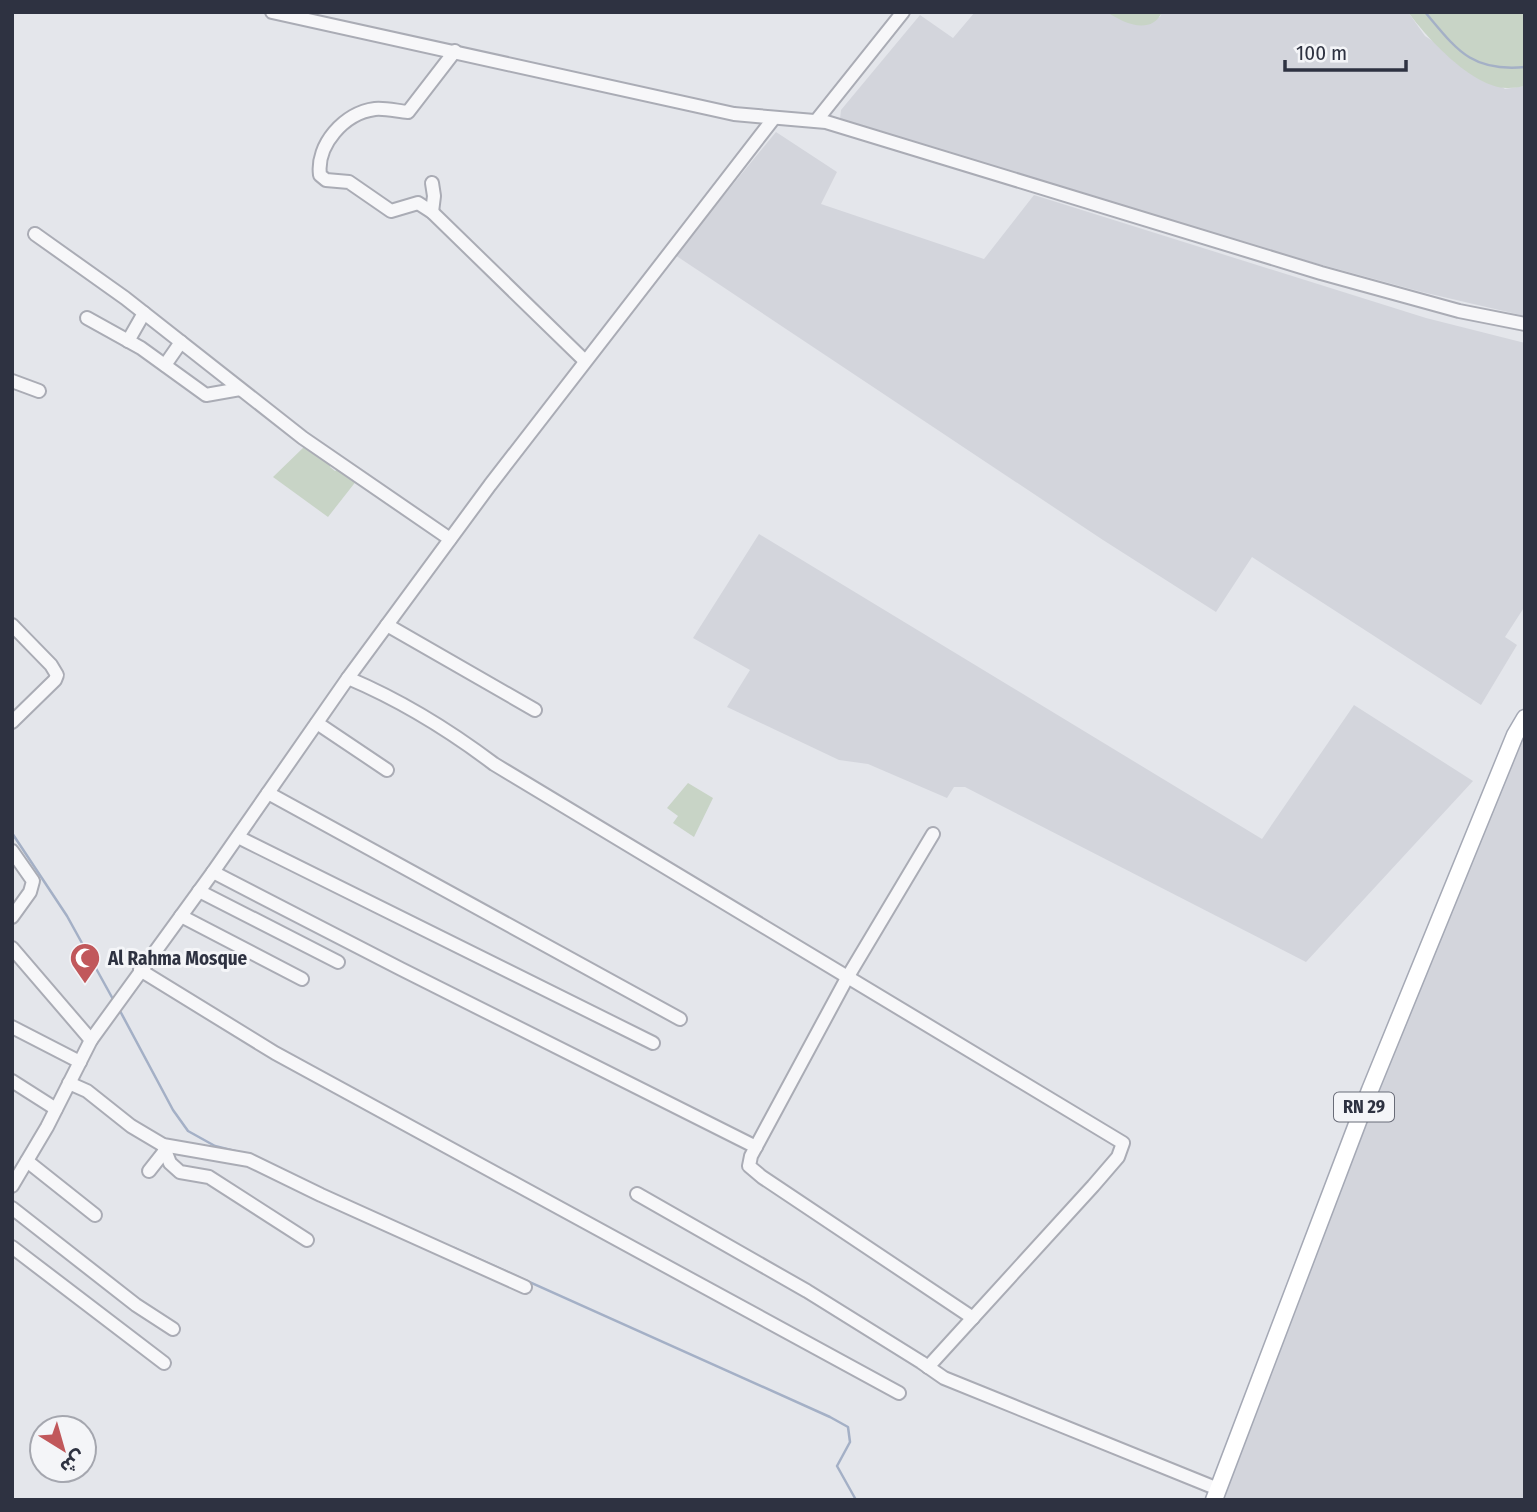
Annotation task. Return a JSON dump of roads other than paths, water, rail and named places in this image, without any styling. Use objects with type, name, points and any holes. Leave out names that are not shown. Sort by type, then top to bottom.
[{"type":"main road","name":"RN 29","points":[[1216,1494],[1370,1090],[1509,747],[1525,718]]},
{"type":"street","points":[[272,12],[734,114],[826,122],[1297,266],[1459,311],[1525,324]]},
{"type":"street","points":[[816,121],[903,12]]},
{"type":"street","points":[[455,51],[408,112],[373,109],[356,116],[329,138],[318,162],[320,175],[326,180],[349,182],[391,211],[396,212],[418,203],[432,212],[585,361]]},
{"type":"street","points":[[12,1186],[92,1040],[348,678],[585,361],[774,118]]},
{"type":"street","points":[[432,183],[432,212]]},
{"type":"street","points":[[36,234],[144,313],[303,438],[450,540]]},
{"type":"street","points":[[128,341],[144,313]]},
{"type":"street","points":[[87,318],[128,341],[206,395],[240,389]]},
{"type":"street","points":[[165,365],[181,342]]},
{"type":"street","points":[[12,381],[39,391]]},
{"type":"street","points":[[12,625],[51,665],[57,675],[12,722]]},
{"type":"street","points":[[387,625],[535,710]]},
{"type":"street","points":[[348,678],[379,691],[457,736],[494,764],[1123,1143],[1118,1157],[1110,1167],[928,1367]]},
{"type":"street","points":[[317,723],[387,770]]},
{"type":"street","points":[[268,793],[680,1019]]},
{"type":"street","points":[[933,834],[847,978],[756,1147],[749,1166],[972,1318]]},
{"type":"street","points":[[238,837],[653,1043]]},
{"type":"street","points":[[12,851],[33,881],[30,892],[12,917]]},
{"type":"street","points":[[213,872],[756,1147]]},
{"type":"street","points":[[199,891],[338,962]]},
{"type":"street","points":[[181,916],[302,979]]},
{"type":"street","points":[[12,948],[92,1040]]},
{"type":"street","points":[[140,970],[275,1053],[899,1393]]},
{"type":"street","points":[[12,1027],[80,1062]]},
{"type":"street","points":[[12,1081],[56,1109]]},
{"type":"street","points":[[69,1083],[87,1091],[163,1149],[170,1163],[180,1172],[209,1177],[307,1240]]},
{"type":"street","points":[[149,1171],[163,1149]]},
{"type":"street","points":[[163,1149],[249,1160],[525,1287]]},
{"type":"street","points":[[27,1161],[95,1215]]},
{"type":"street","points":[[637,1194],[807,1291],[944,1378],[1216,1494]]},
{"type":"street","points":[[12,1208],[136,1305],[173,1329]]},
{"type":"street","points":[[12,1247],[164,1363]]},
{"type":"waterway","points":[[1425,12],[1467,56],[1491,66],[1525,67]]},
{"type":"waterway","points":[[12,833],[67,916],[114,1001]]},
{"type":"waterway","points":[[119,1009],[173,1110],[188,1131],[215,1146],[243,1153]]},
{"type":"waterway","points":[[454,1248],[848,1427],[850,1442],[837,1466],[856,1500]]},
{"type":"place","name":"Al Rahma Mosque","points":[[85,985]]}]
